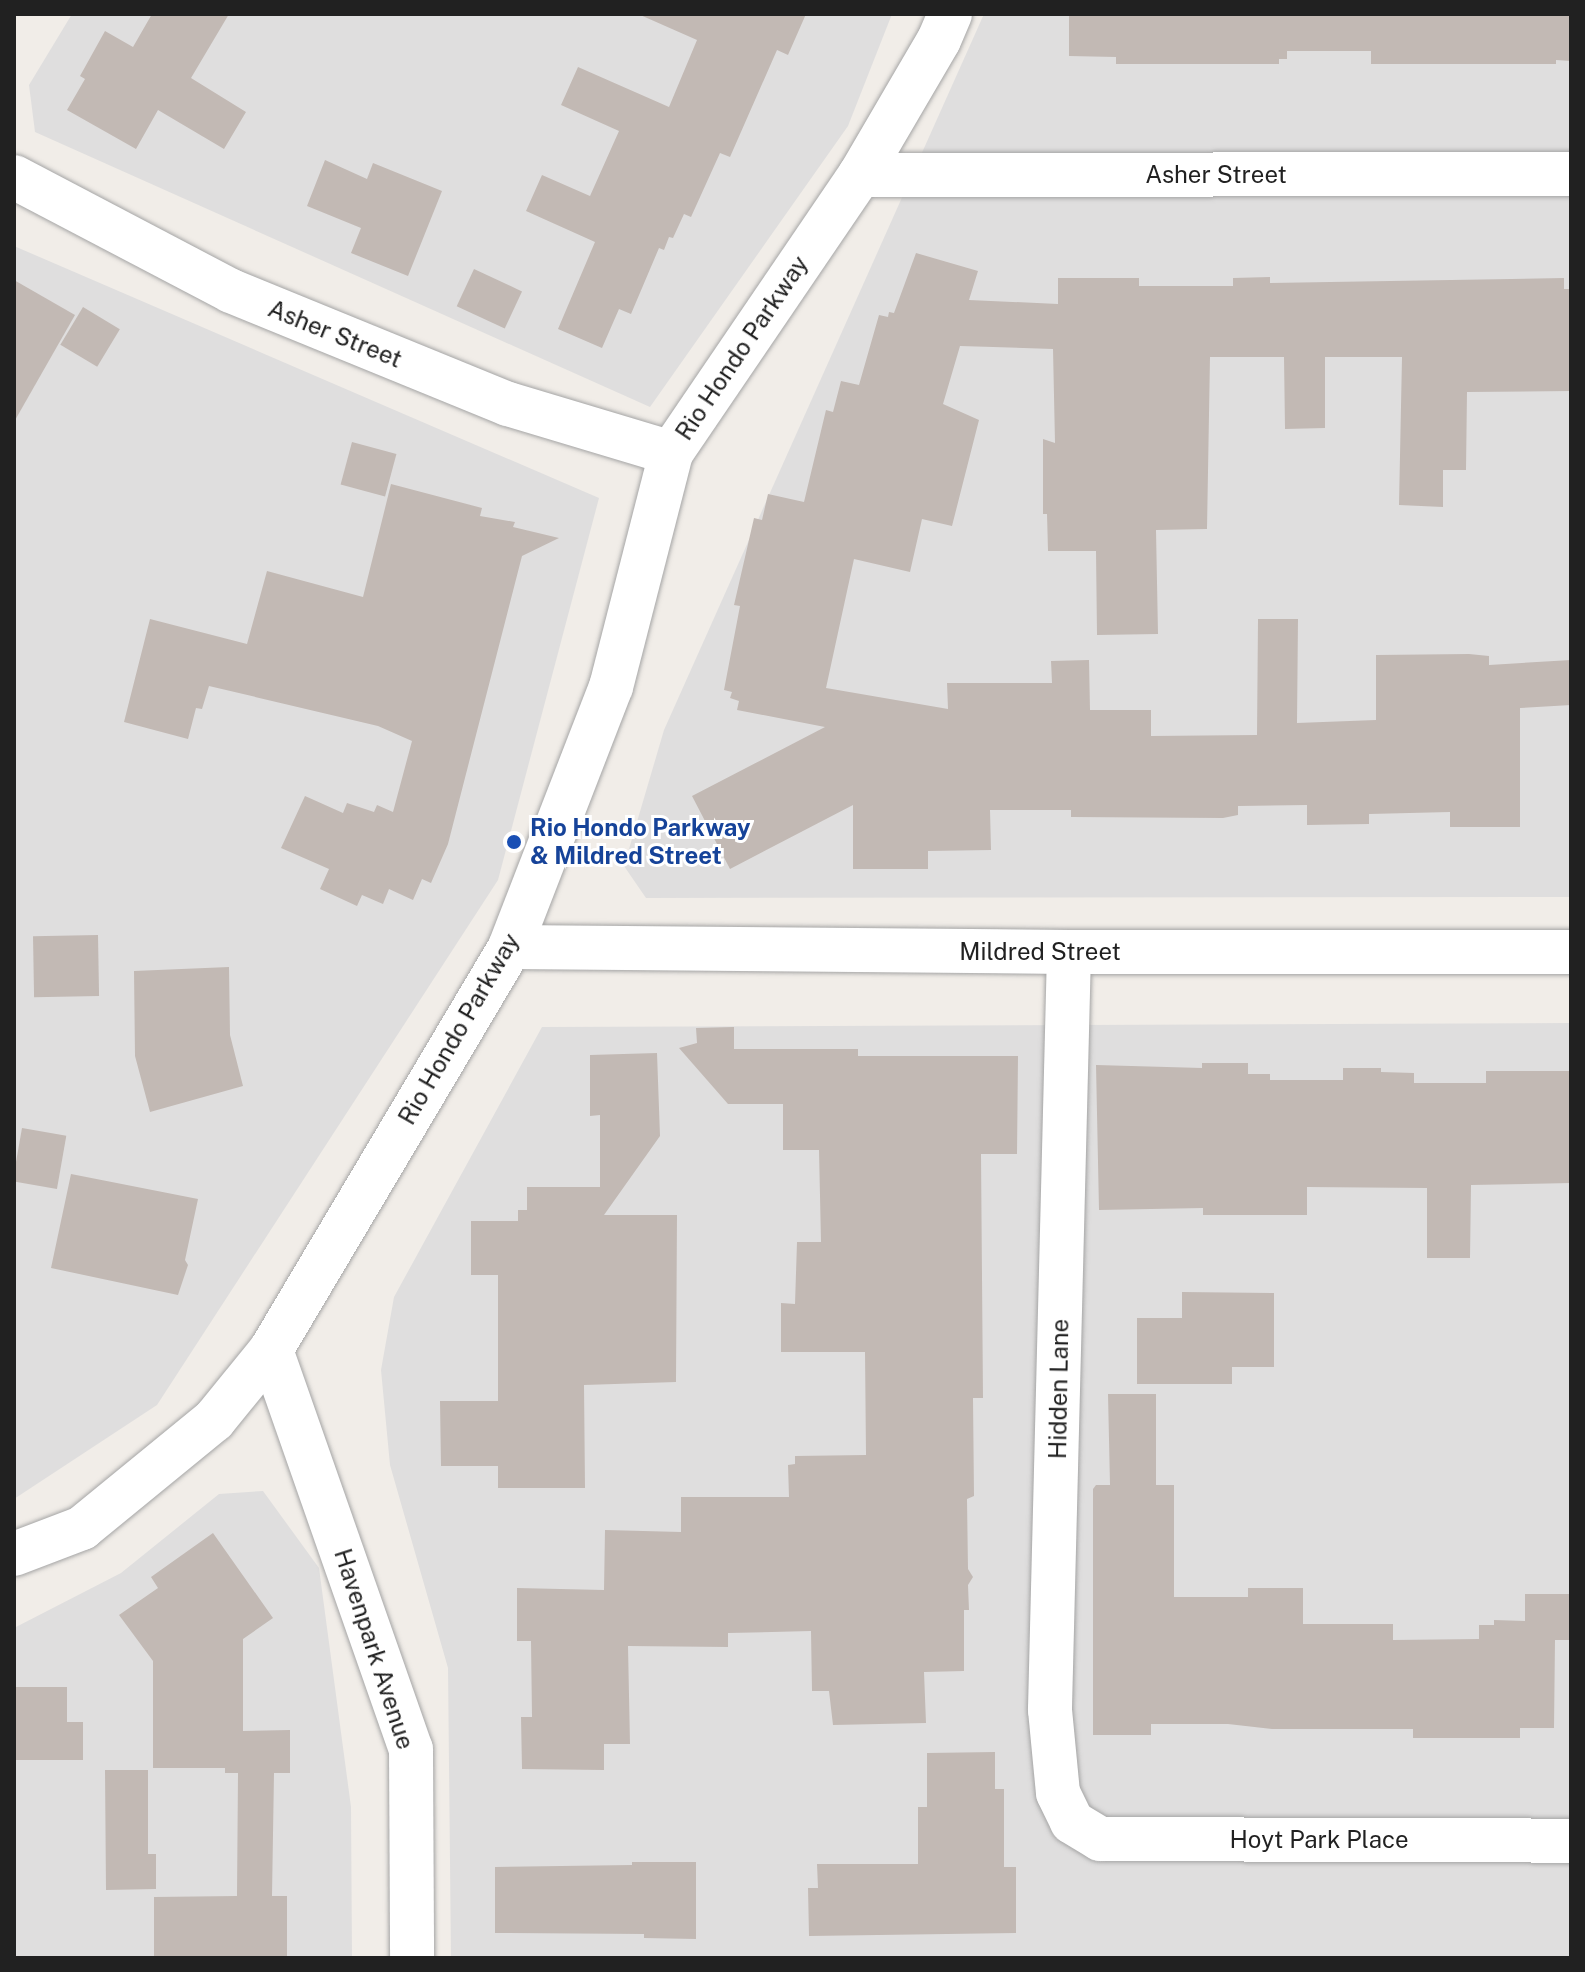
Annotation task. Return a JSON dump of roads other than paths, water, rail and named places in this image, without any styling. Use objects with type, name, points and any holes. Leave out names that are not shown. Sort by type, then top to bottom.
[{"type":"street","name":"Rio Hondo Parkway","points":[[14,1554],[82,1528],[214,1420],[271,1350],[510,947],[611,687],[671,453],[860,175],[950,14]]},
{"type":"street","name":"Asher Street","points":[[860,175],[1571,174]]},
{"type":"street","name":"Asher Street","points":[[14,177],[231,291],[508,404],[671,453]]},
{"type":"street","name":"Mildred Street","points":[[510,947],[1571,952]]},
{"type":"street","name":"Hidden Lane","points":[[1069,952],[1050,1710],[1058,1793],[1072,1822]]},
{"type":"street","name":"Havenpark Avenue","points":[[271,1350],[411,1749],[412,1958]]},
{"type":"street","name":"Hoyt Park Place","points":[[1072,1822],[1100,1839],[1571,1841]]},
{"type":"place","name":"Rio Hondo Parkway & Mildred Street","points":[[514,842]]}]
